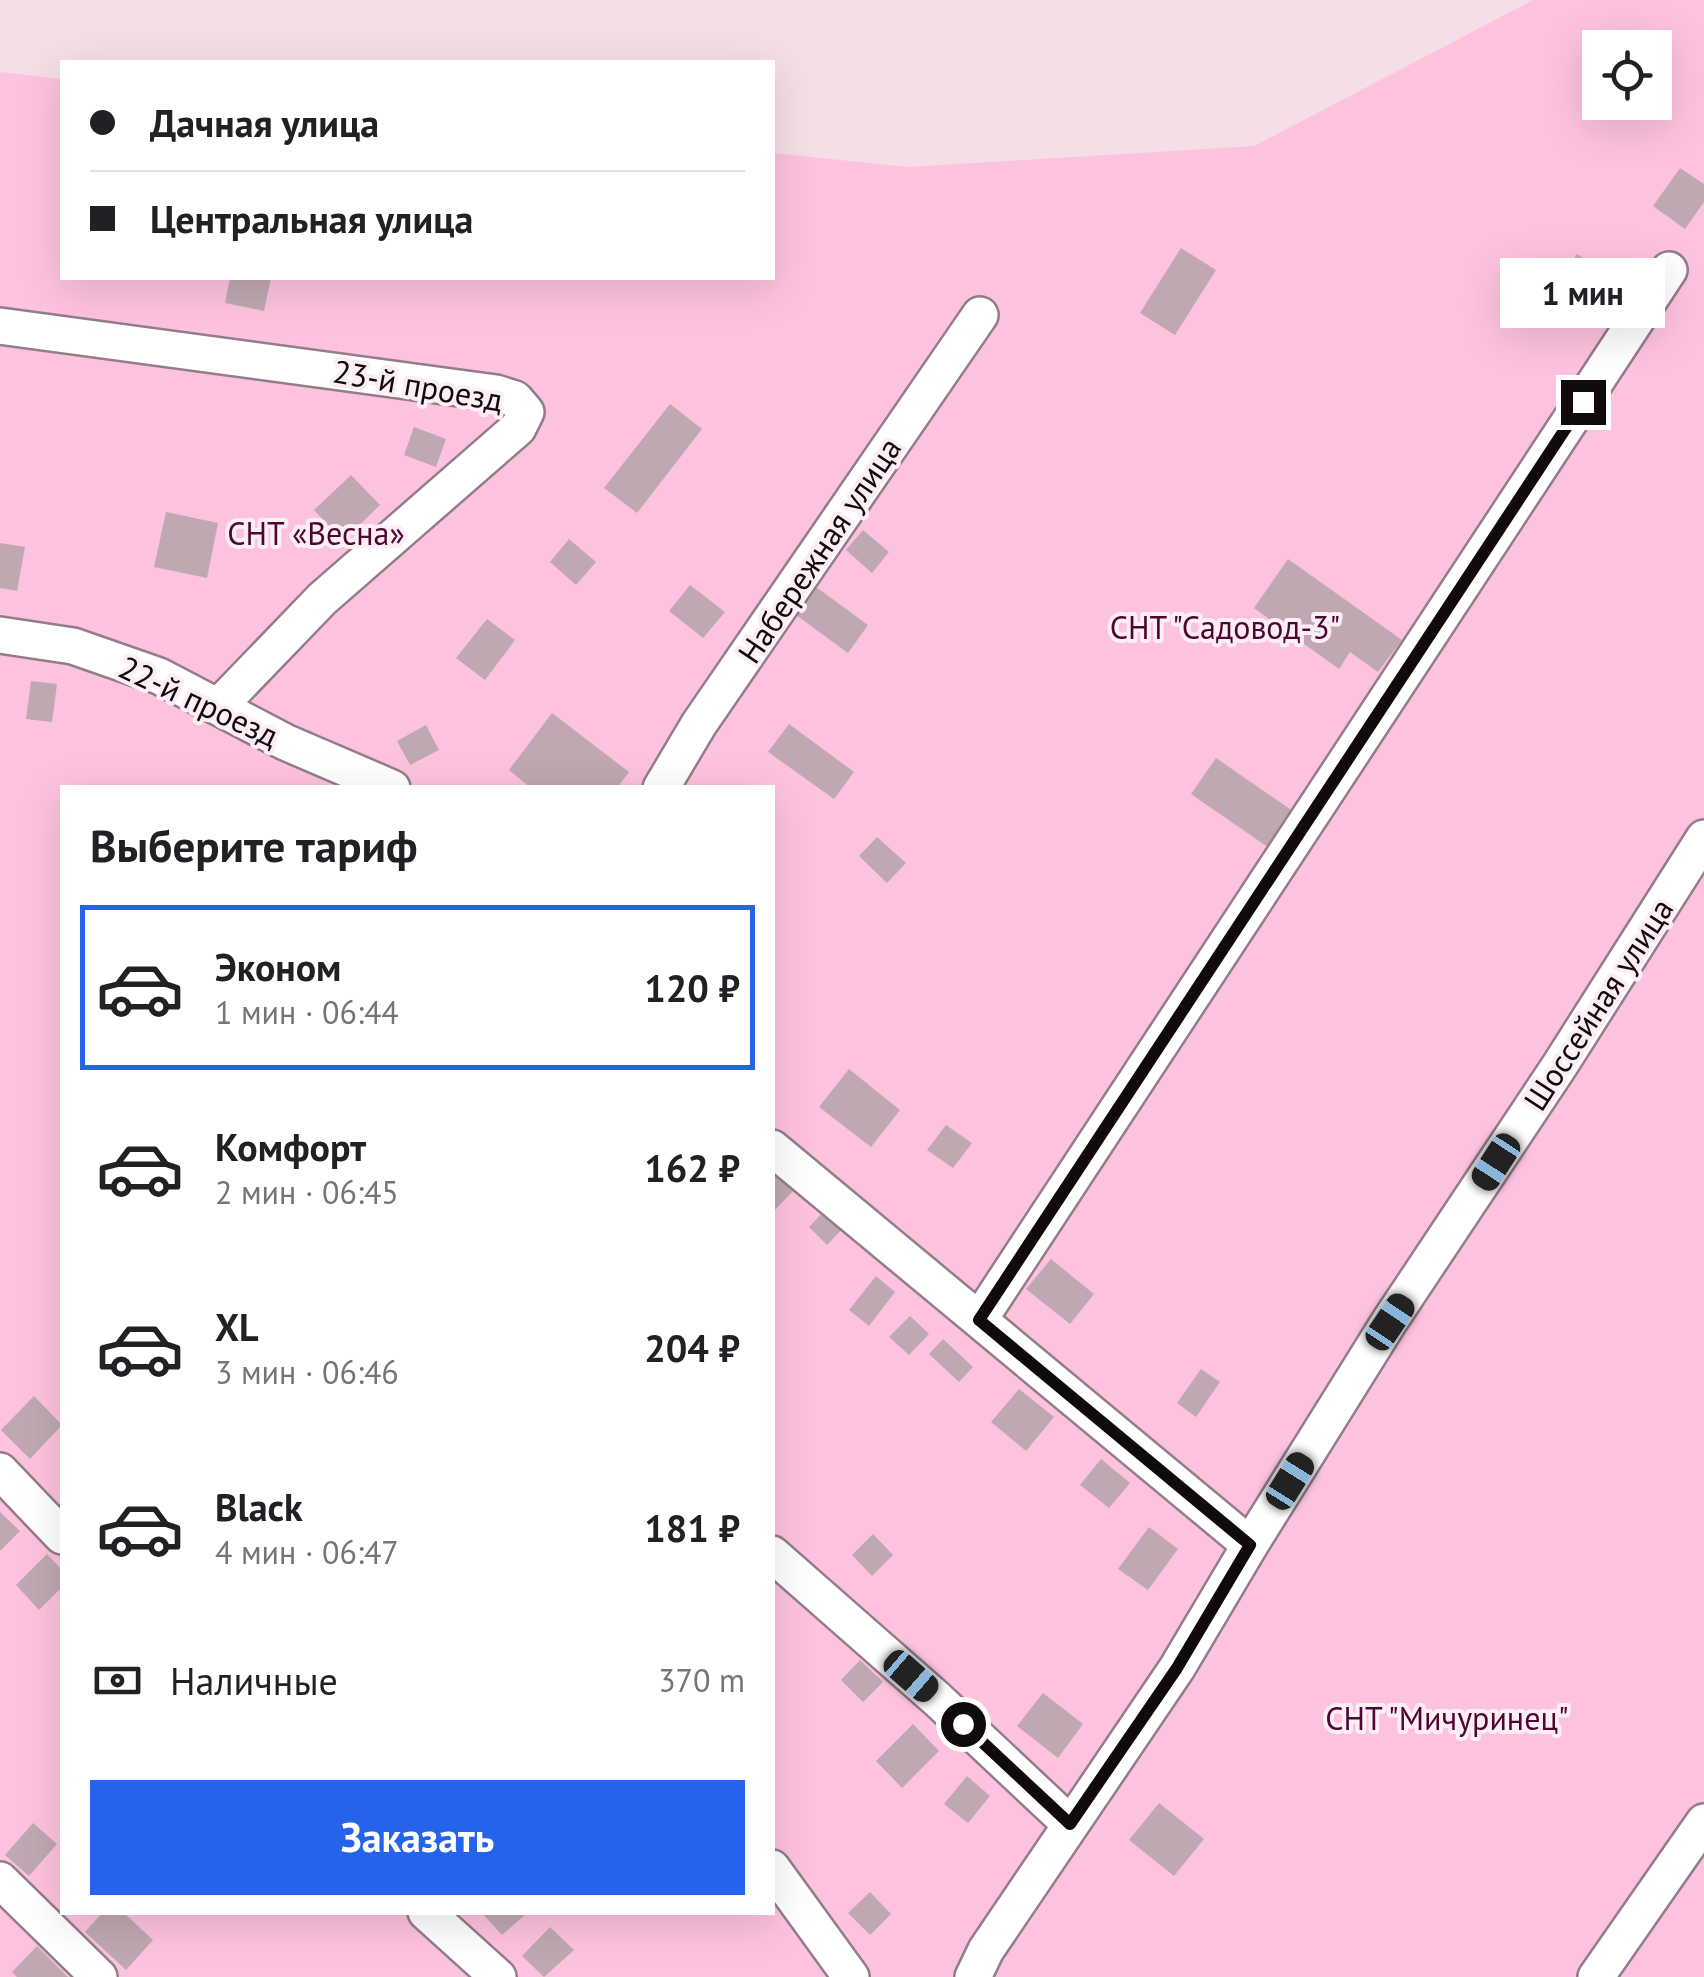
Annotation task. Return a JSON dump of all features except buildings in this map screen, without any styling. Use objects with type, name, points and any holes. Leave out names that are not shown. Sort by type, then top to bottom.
[{"type":"street","points":[[979,1320],[1669,270]]},
{"type":"street","name":"Набережная улица","points":[[664,785],[699,724],[980,314]]},
{"type":"street","name":"23-й проезд","points":[[0,326],[496,393],[515,399],[526,412],[518,428],[322,600],[218,707]]},
{"type":"street","name":"22-й проезд","points":[[0,635],[73,646],[159,676],[285,742],[385,785]]},
{"type":"street","name":"Шоссейная улица","points":[[974,1977],[986,1950],[1177,1668],[1390,1322],[1560,1066],[1704,838]]},
{"type":"street","points":[[775,1150],[1250,1545]]},
{"type":"street","points":[[0,1471],[60,1534]]},
{"type":"street","points":[[775,1557],[937,1699],[1070,1824]]},
{"type":"street","points":[[1596,1977],[1704,1822]]},
{"type":"street","points":[[775,1872],[851,1977]]},
{"type":"street","points":[[0,1880],[99,1977]]},
{"type":"street","points":[[429,1915],[498,1977]]},
{"type":"green space","points":[[1533,0],[1704,0],[1704,1977],[0,1977],[0,72],[60,79],[60,280],[775,280],[775,153],[908,167],[1254,146]]},
{"type":"route","points":[[963,1724],[1070,1824],[1177,1668],[1250,1545],[979,1320],[1583,402]]},
{"type":"park label","name":"СНТ «Весна»","points":[[316,533]]},
{"type":"park label","name":"СНТ \"Садовод-3\"","points":[[1225,627]]},
{"type":"park label","name":"СНТ \"Мичуринец\"","points":[[1447,1718]]}]
